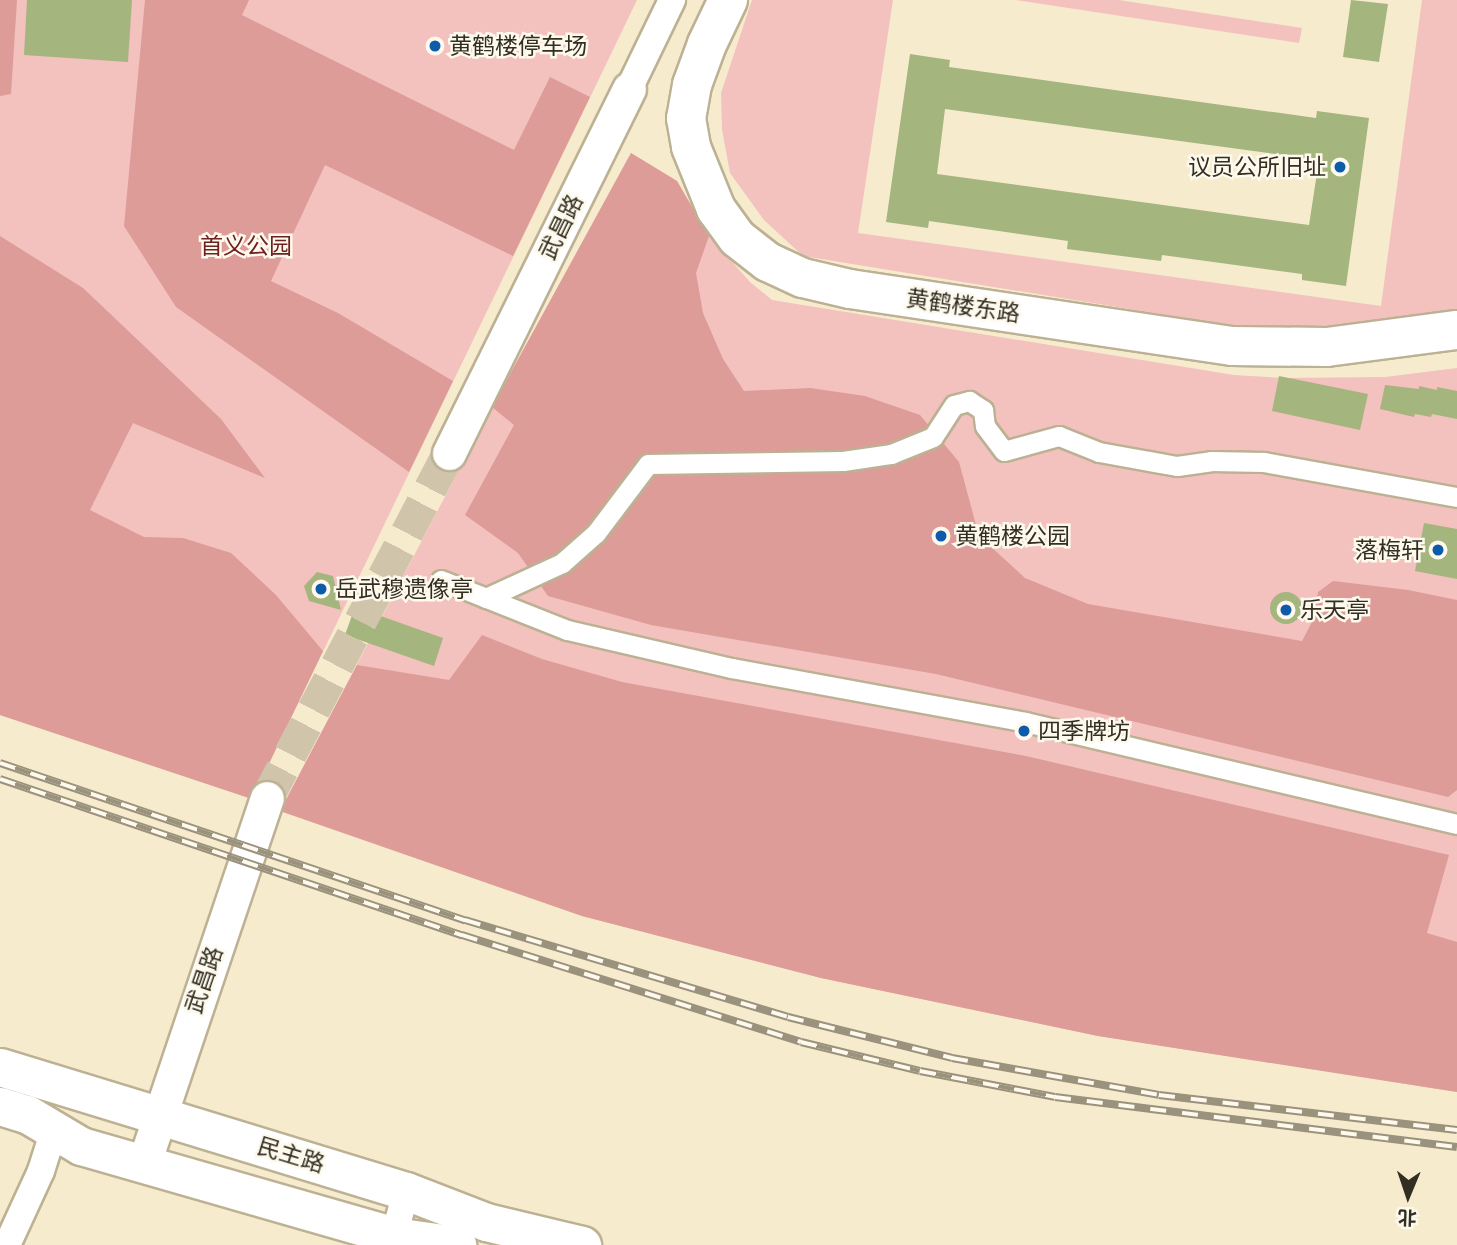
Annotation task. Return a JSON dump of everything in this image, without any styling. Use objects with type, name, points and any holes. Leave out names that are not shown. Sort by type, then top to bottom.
[{"type":"main road","name":"黄鹤楼东路","points":[[728,0],[707,44],[692,86],[687,118],[691,147],[716,209],[737,238],[768,262],[803,278],[850,289],[1232,346],[1327,347],[1457,330]]},
{"type":"main road","name":"民主路","points":[[0,1067],[406,1191],[486,1222],[582,1245]]},
{"type":"main road","points":[[0,1106],[27,1114],[81,1146],[393,1240],[457,1245]]},
{"type":"street","name":"武昌路","points":[[449,453],[672,0]]},
{"type":"street","points":[[486,598],[562,563],[596,533],[648,464],[843,461],[891,454],[933,436],[954,405],[969,401],[983,410],[985,426],[1004,451],[1059,436],[1099,452],[1177,466],[1211,461],[1264,462],[1457,497]]},
{"type":"street","points":[[441,580],[580,632],[732,668],[1025,722],[1457,824]]},
{"type":"street","name":"武昌路","points":[[144,1163],[158,1114],[267,798]]},
{"type":"street","points":[[7,1245],[41,1171],[54,1130]]},
{"type":"street","points":[[393,1240],[406,1191]]},
{"type":"green space","name":"首义公园","points":[[0,0],[637,0],[252,799],[0,715]]},
{"type":"green space","points":[[0,0],[17,0],[11,94],[0,96]]},
{"type":"green space","points":[[145,0],[249,0],[242,15],[514,150],[550,77],[590,97],[513,256],[325,165],[271,281],[338,313],[453,381],[409,472],[176,307],[124,226]]},
{"type":"green space","points":[[752,0],[893,0],[858,233],[1381,306],[1422,0],[1457,0],[1457,312],[1311,332],[1240,327],[803,256],[764,220],[730,173],[722,130],[721,93]]},
{"type":"green space","points":[[1016,0],[1119,0],[1302,28],[1299,43]]},
{"type":"green space","name":"黄鹤楼公园","points":[[631,153],[677,181],[709,236],[750,282],[772,300],[1234,375],[1284,378],[1385,377],[1457,368],[1457,1092],[1098,1036],[821,978],[582,916],[280,811],[492,407]]},
{"type":"green space","points":[[631,153],[677,181],[709,236],[696,273],[703,313],[723,359],[744,391],[810,388],[865,396],[920,415],[959,462],[979,536],[1025,578],[1088,604],[1302,641],[1313,620],[1318,592],[1333,581],[1408,590],[1457,600],[1457,790],[1448,797],[936,674],[651,625],[548,596],[518,553],[465,515],[514,425],[492,407]]},
{"type":"green space","points":[[0,236],[83,288],[221,419],[265,478],[133,423],[90,510],[144,537],[183,538],[231,553],[276,595],[323,651],[252,799],[0,715]]},
{"type":"green space","points":[[482,635],[542,659],[622,682],[1026,756],[1449,855],[1427,933],[1457,942],[1457,1092],[1098,1036],[821,978],[582,916],[280,811],[357,665],[449,680]]},
{"type":"building","points":[[27,0],[132,0],[128,62],[24,55]]},
{"type":"building","points":[[1351,0],[1388,4],[1379,62],[1343,57]]},
{"type":"building","name":"议员公所旧址","points":[[910,54],[950,60],[949,67],[1316,118],[1317,111],[1369,118],[1346,286],[1302,280],[1302,274],[1162,255],[1161,261],[1067,249],[1068,241],[929,221],[928,228],[886,222]],"holes":[[[945,109],[1319,160],[1309,225],[937,174]]]},
{"type":"building","points":[[1279,376],[1368,394],[1360,430],[1272,411]]},
{"type":"building","points":[[1385,385],[1419,389],[1419,386],[1437,390],[1437,387],[1457,391],[1457,419],[1432,414],[1431,417],[1415,414],[1414,417],[1380,409]]},
{"type":"building","name":"落梅轩","points":[[1424,523],[1457,529],[1457,579],[1415,571]]},
{"type":"building","name":"岳武穆遗像亭","points":[[317,572],[333,576],[341,610],[309,601],[304,586]]},
{"type":"building","name":"乐天亭","points":[[1286,592],[1297,597],[1302,608],[1297,619],[1286,624],[1275,619],[1270,608],[1275,597]]},
{"type":"building","points":[[355,607],[443,638],[434,666],[345,635]]},
{"type":"tunnel","points":[[267,798],[449,453]]},
{"type":"railway","points":[[0,763],[465,920],[788,1017],[952,1058],[1159,1095],[1457,1130]]},
{"type":"railway","points":[[0,779],[462,935],[801,1042],[920,1071],[1055,1097],[1457,1147]]},
{"type":"place","name":"黄鹤楼停车场","points":[[435,46]]},
{"type":"place","name":"议员公所旧址","points":[[1340,167]]},
{"type":"place","name":"黄鹤楼公园","points":[[941,536]]},
{"type":"place","name":"落梅轩","points":[[1438,550]]},
{"type":"place","name":"岳武穆遗像亭","points":[[321,589]]},
{"type":"place","name":"乐天亭","points":[[1286,610]]},
{"type":"place","name":"四季牌坊","points":[[1024,731]]}]
